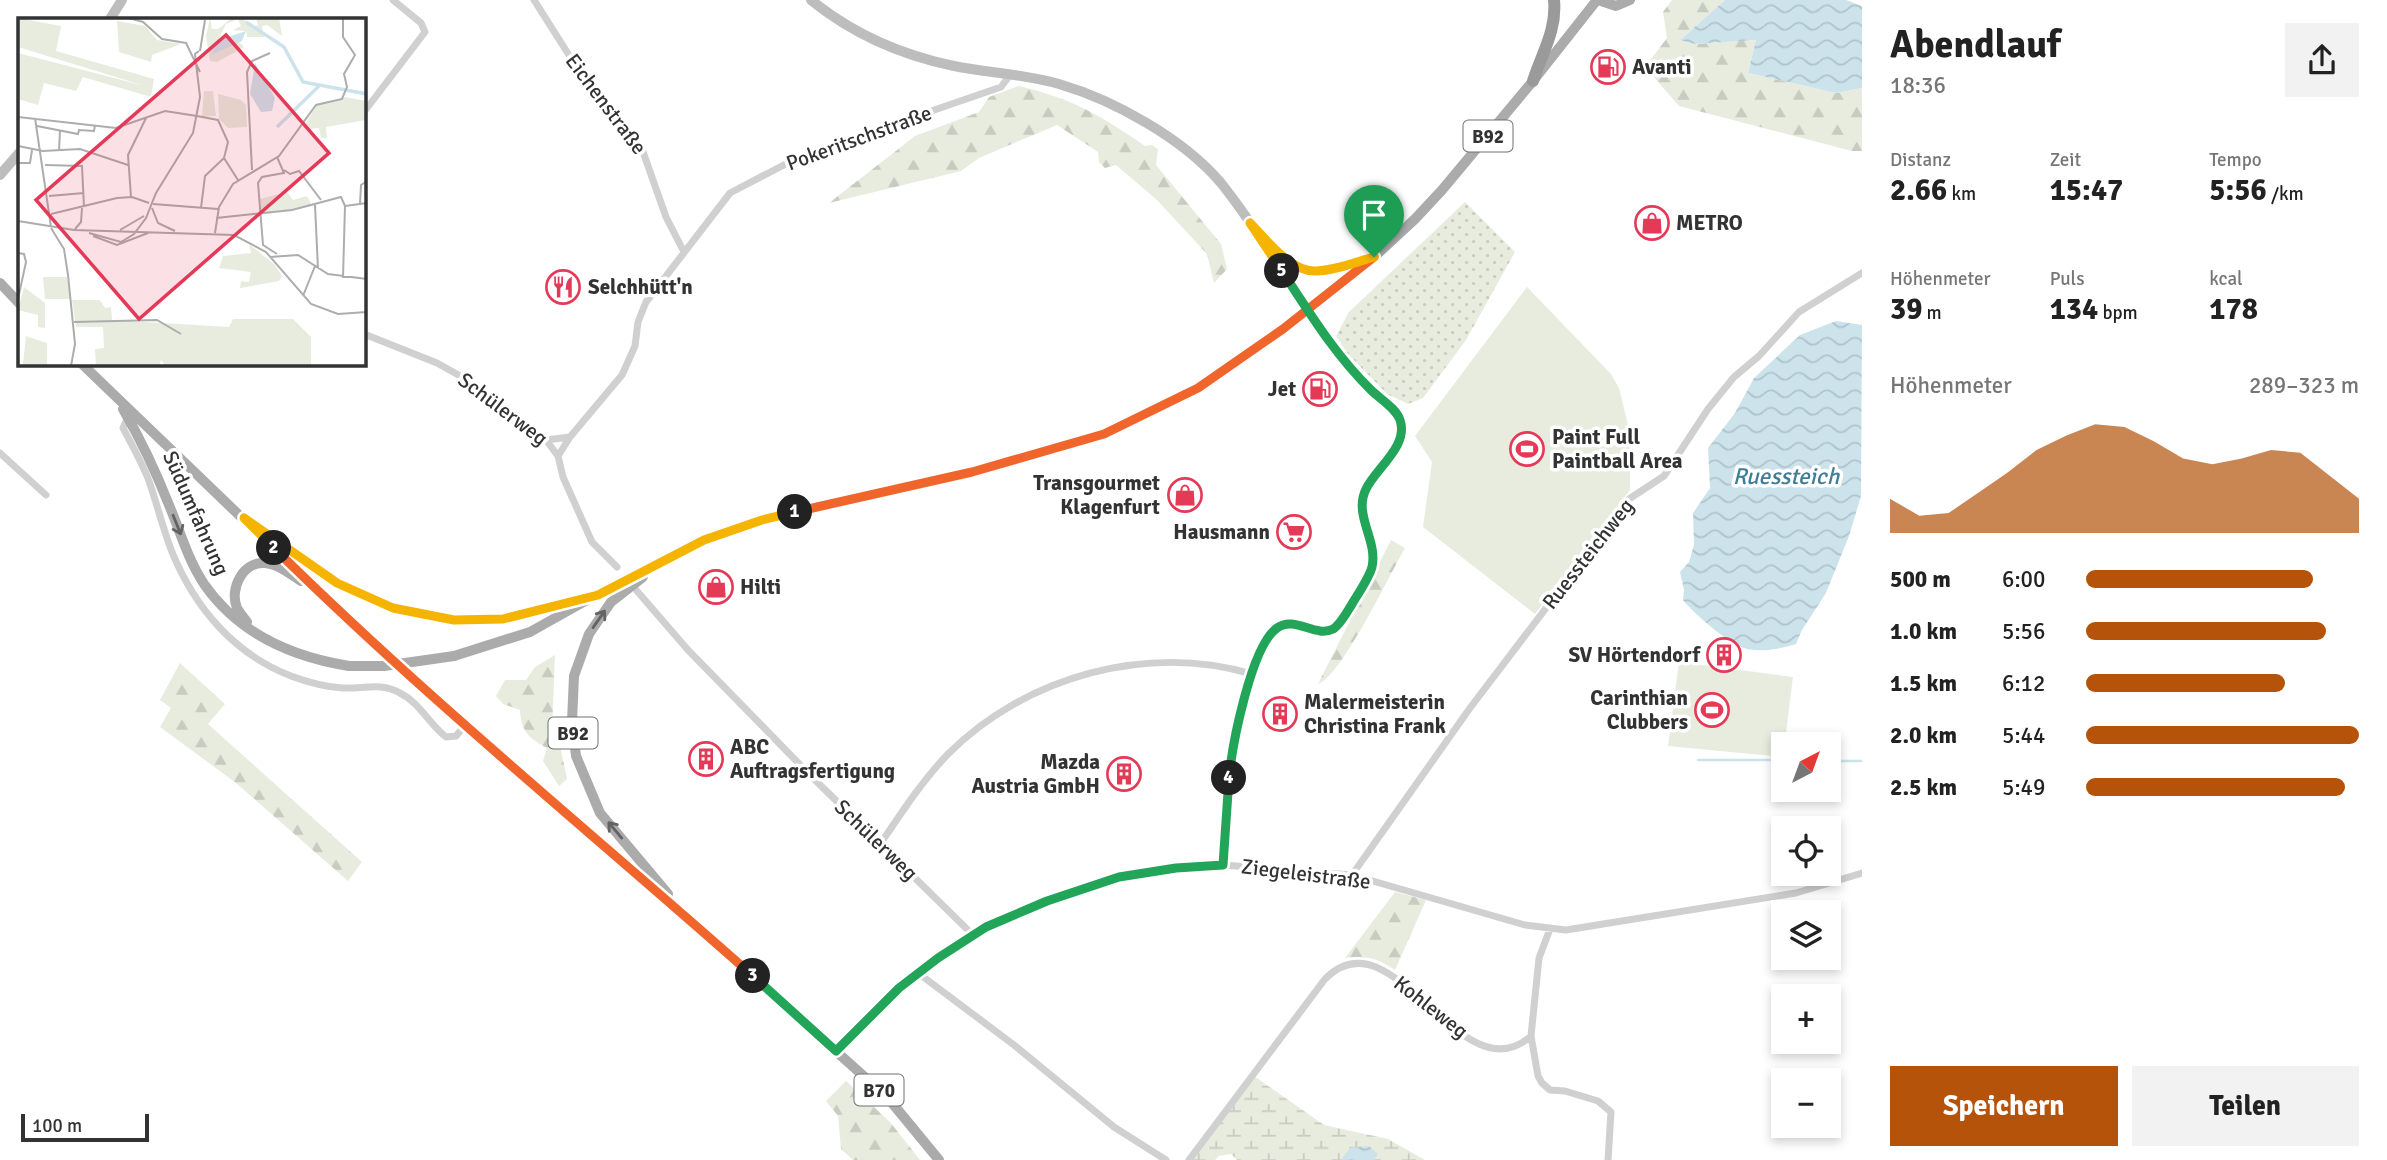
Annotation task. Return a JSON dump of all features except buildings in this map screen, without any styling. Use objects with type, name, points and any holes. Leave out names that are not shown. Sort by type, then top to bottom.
[{"type":"highway","points":[[1533,81],[1542,51],[1555,25],[1554,0]]},
{"type":"main road","points":[[111,18],[122,0]]},
{"type":"main road","points":[[811,0],[853,29],[919,58],[1059,84],[1105,102],[1150,126],[1191,155],[1219,182],[1308,310]]},
{"type":"main road","name":"B92","points":[[1308,310],[1374,257],[1443,190],[1597,0],[1616,6],[1630,0]]},
{"type":"main road","points":[[0,175],[18,154]]},
{"type":"main road","points":[[1250,223],[1283,256],[1305,270],[1327,270],[1374,257]]},
{"type":"main road","points":[[0,283],[18,302]]},
{"type":"main road","name":"Südumfahrung","points":[[116,397],[152,462],[191,561],[217,600],[255,633],[296,653],[349,666],[384,666],[454,656],[530,632],[679,552],[704,540],[762,520],[972,472],[1104,434],[1198,388],[1308,310]]},
{"type":"main road","name":"B70","points":[[84,366],[318,591],[465,726],[690,920],[888,1098],[939,1160]]},
{"type":"main road","name":"B92","points":[[244,518],[337,583],[393,608],[454,620],[503,619],[598,595]]},
{"type":"main road","name":"B92","points":[[679,552],[627,587],[598,618],[589,634],[574,676],[572,722],[576,756],[600,813],[690,920]]},
{"type":"main road","name":"Südumfahrung","points":[[255,633],[237,608],[235,597],[240,576],[246,569],[265,563],[277,566],[318,591]]},
{"type":"street","points":[[366,107],[423,37],[424,27],[393,0]]},
{"type":"street","name":"Eichenstraße","points":[[534,0],[593,93],[642,149],[666,217],[684,252]]},
{"type":"street","name":"Pokeritschstraße","points":[[558,456],[570,437],[622,375],[635,346],[638,322],[646,302],[730,193],[801,156],[1000,87],[1010,75]]},
{"type":"street","name":"Ruessteichweg","points":[[1352,875],[1470,708],[1629,499],[1664,476],[1708,409],[1734,377],[1759,356],[1798,312],[1862,273]]},
{"type":"street","points":[[1223,865],[1231,764],[1252,674],[1267,639],[1277,628],[1290,623],[1325,632],[1335,628],[1352,604],[1372,567],[1372,551],[1362,511],[1364,493],[1398,445],[1401,432],[1401,421],[1395,412],[1353,371],[1308,310]]},
{"type":"street","name":"Schülerweg","points":[[366,335],[446,367],[546,440],[558,456],[563,477],[592,542],[617,567]]},
{"type":"street","points":[[128,417],[123,428],[148,478],[171,550],[185,581],[210,618],[236,644],[265,664],[306,681],[344,688],[381,685],[389,688],[412,700],[446,737],[456,736],[465,726]]},
{"type":"street","points":[[546,440],[570,437]]},
{"type":"street","points":[[0,453],[46,495]]},
{"type":"street","name":"Schülerweg","points":[[637,591],[688,650],[972,935]]},
{"type":"street","points":[[881,843],[924,782],[963,741],[1006,710],[1057,684],[1108,668],[1156,663],[1208,663],[1252,674]]},
{"type":"street","name":"Ziegeleistraße","points":[[836,1051],[887,999],[972,935],[1047,901],[1119,877],[1176,868],[1223,865],[1352,875],[1510,921],[1550,929],[1585,929],[1796,893],[1862,873]]},
{"type":"street","points":[[1550,929],[1539,958],[1531,1035],[1538,1076],[1550,1090],[1565,1091],[1598,1101],[1611,1112],[1608,1160]]},
{"type":"street","name":"Kohleweg","points":[[1189,1160],[1325,979],[1340,967],[1363,964],[1384,971],[1410,989],[1457,1031],[1488,1046],[1497,1049],[1513,1048],[1531,1035]]},
{"type":"street","points":[[919,973],[1014,1045],[1114,1127],[1166,1160]]},
{"type":"green space","points":[[1672,0],[1725,0],[1681,39],[1695,44],[1756,40],[1748,73],[1836,93],[1862,88],[1862,151],[1852,151],[1679,106],[1645,67],[1667,38],[1663,12]]},
{"type":"green space","points":[[1019,86],[1071,103],[1114,125],[1145,146],[1152,145],[1158,149],[1156,165],[1221,244],[1227,269],[1214,283],[1207,254],[1157,200],[1116,165],[1105,168],[1099,162],[1098,152],[1057,125],[979,158],[961,171],[829,203],[915,136],[979,112],[989,97]]},
{"type":"green space","points":[[1465,202],[1515,252],[1466,340],[1423,398],[1408,404],[1387,394],[1348,354],[1336,336],[1349,312]]},
{"type":"green space","name":"Paint Full Paintball Area","points":[[1527,287],[1611,374],[1619,388],[1630,433],[1630,490],[1535,614],[1423,527],[1432,462],[1415,436]]},
{"type":"green space","points":[[1391,540],[1405,548],[1352,645],[1328,677],[1318,684]]},
{"type":"green space","points":[[555,655],[552,733],[559,741],[567,779],[559,786],[543,761],[547,748],[527,734],[520,710],[503,704],[496,696],[505,680],[526,680],[535,667]]},
{"type":"green space","name":"Carinthian Clubbers","points":[[1679,662],[1793,677],[1786,732],[1771,732],[1771,756],[1668,746]]},
{"type":"green space","points":[[180,663],[225,704],[208,724],[362,862],[348,881],[236,783],[160,727],[171,708],[160,700]]},
{"type":"green space","points":[[1395,892],[1426,900],[1395,970],[1371,958],[1345,958]]},
{"type":"green space","points":[[1254,1076],[1324,1125],[1388,1139],[1425,1160],[1374,1160],[1377,1154],[1368,1146],[1341,1160],[1237,1160],[1231,1154],[1219,1156],[1215,1160],[1189,1160]]},
{"type":"green space","points":[[846,1081],[890,1122],[920,1160],[853,1160],[841,1149],[838,1116],[826,1101]]},
{"type":"water","points":[[1725,0],[1846,0],[1862,6],[1862,88],[1836,93],[1748,73],[1756,40],[1695,44],[1680,40]]},
{"type":"water","name":"Ruessteich","points":[[1836,321],[1862,325],[1861,496],[1849,536],[1826,593],[1796,644],[1772,650],[1747,649],[1722,636],[1683,600],[1680,572],[1689,562],[1694,545],[1693,513],[1710,488],[1708,448],[1735,413],[1754,378],[1800,335]]},
{"type":"water","points":[[1369,1146],[1378,1154],[1374,1160],[1341,1160],[1350,1148]]},
{"type":"waterway","points":[[1698,760],[1771,760]]},
{"type":"waterway","points":[[1841,761],[1862,761]]},
{"type":"place","name":"Avanti","points":[[1608,67]]},
{"type":"place","name":"METRO","points":[[1652,223]]},
{"type":"place","name":"Selchhütt'n","points":[[563,287]]},
{"type":"place","name":"Jet","points":[[1320,389]]},
{"type":"place","name":"Paint Full Paintball Area","points":[[1527,449]]},
{"type":"place","name":"Transgourmet Klagenfurt","points":[[1185,495]]},
{"type":"place","name":"Hausmann","points":[[1294,532]]},
{"type":"place","name":"Hilti","points":[[716,587]]},
{"type":"place","name":"SV Hörtendorf","points":[[1724,655]]},
{"type":"place","name":"Carinthian Clubbers","points":[[1712,710]]},
{"type":"place","name":"Malermeisterin Christina Frank","points":[[1280,714]]},
{"type":"place","name":"ABC Auftragsfertigung","points":[[706,759]]},
{"type":"place","name":"Mazda Austria GmbH","points":[[1124,774]]},
{"type":"route","points":[[1374,257],[1327,270],[1305,270],[1283,256],[1250,223],[1308,310],[1324,334],[1353,371],[1395,412],[1401,421],[1401,432],[1398,445],[1364,493],[1362,511],[1372,551],[1372,567],[1352,604],[1335,628],[1325,632],[1290,623],[1277,628],[1267,639],[1252,674],[1233,747],[1223,865],[1176,868],[1119,877],[1047,901],[986,927],[938,958],[899,988],[836,1051],[690,920],[465,726],[318,591],[244,518],[337,583],[393,608],[454,620],[503,619],[541,611],[598,595],[704,540],[762,520],[972,472],[1104,434],[1198,388],[1283,329],[1308,310],[1329,295],[1374,257]]}]
